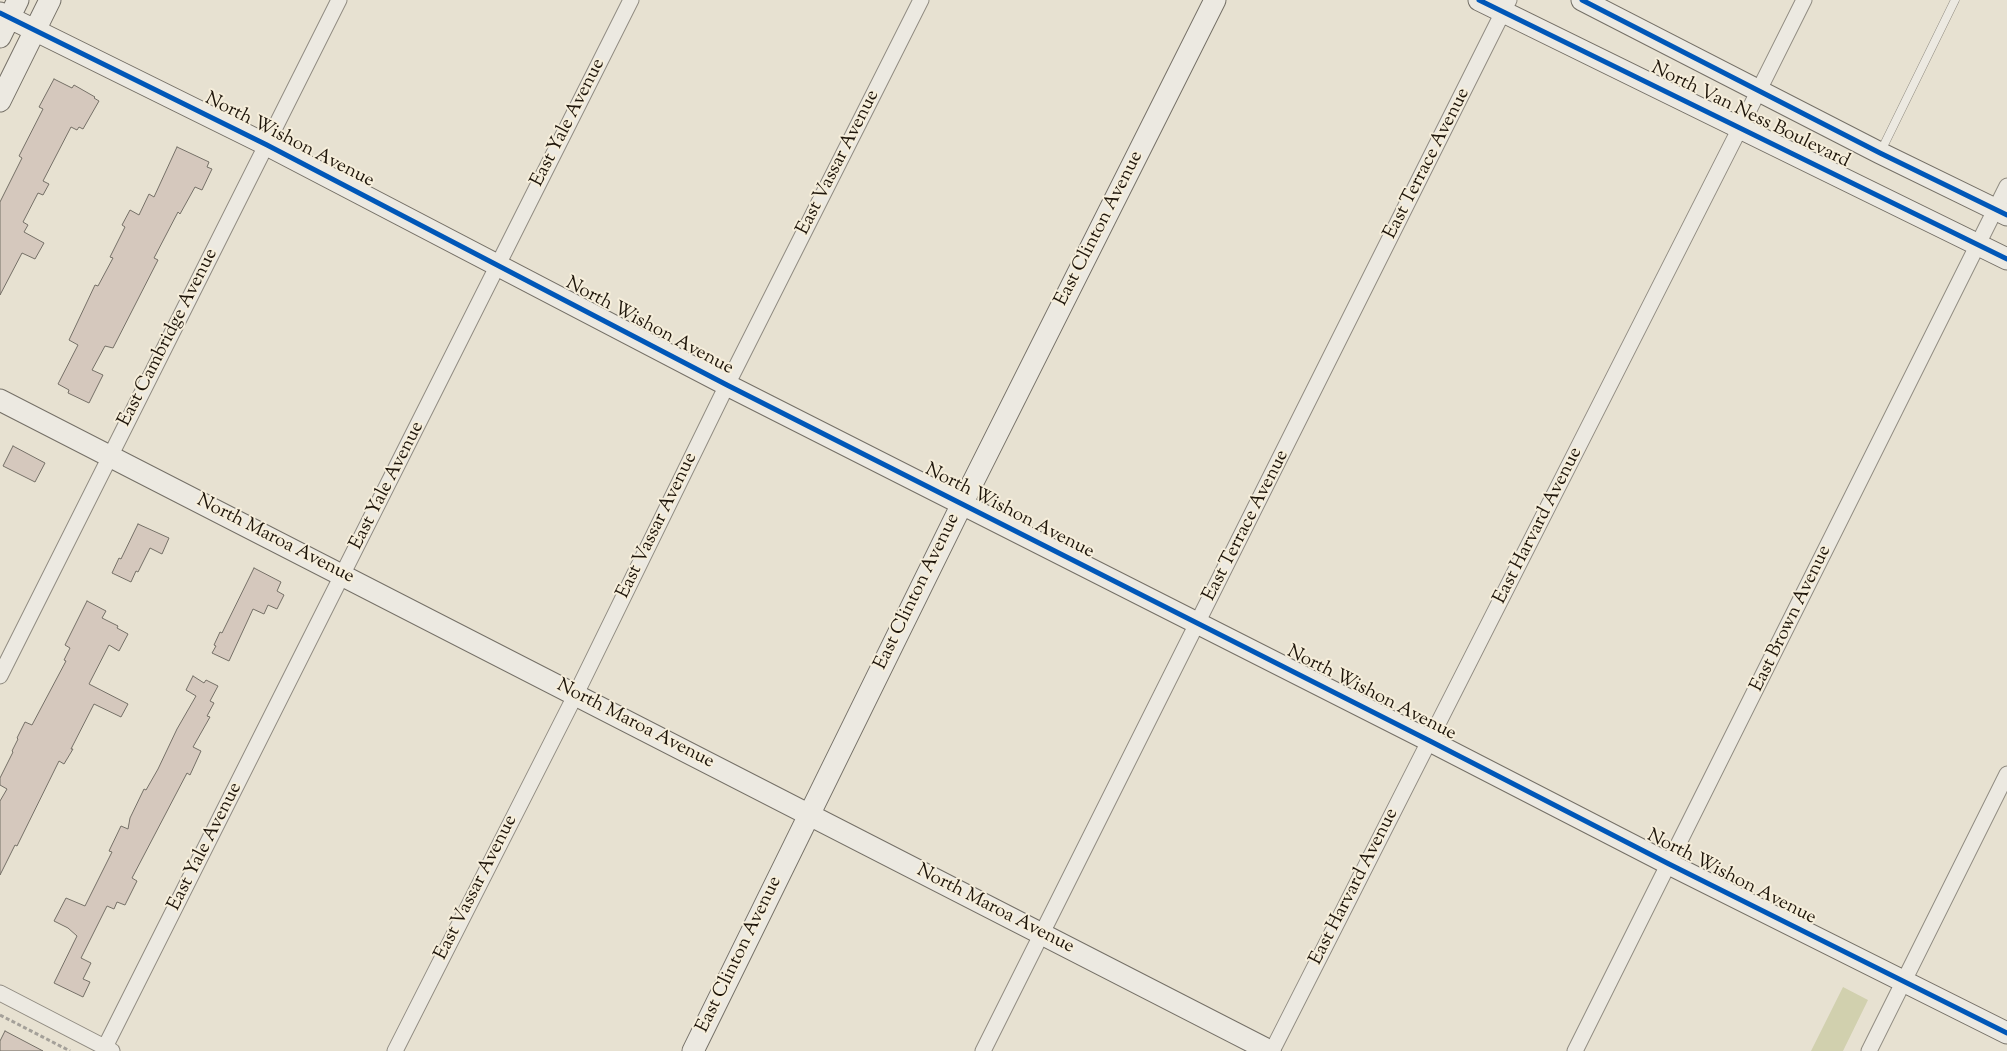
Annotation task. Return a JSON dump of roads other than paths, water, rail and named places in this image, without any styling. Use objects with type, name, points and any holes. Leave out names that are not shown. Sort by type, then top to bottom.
[{"type":"main road","points":[[0,101],[50,0]]},
{"type":"main road","name":"East Clinton Avenue","points":[[693,1051],[962,504],[1215,0]]},
{"type":"main road","name":"North Van Ness Boulevard","points":[[1479,0],[1506,6],[1740,128],[2007,259]]},
{"type":"main road","name":"North Van Ness Boulevard","points":[[1582,0],[1880,153],[2001,212]]},
{"type":"main road","points":[[0,37],[9,10]]},
{"type":"main road","name":"North Wishon Avenue","points":[[9,10],[35,30],[267,146],[727,385],[1669,864],[2007,1033]]},
{"type":"main road","name":"North Maroa Avenue","points":[[0,400],[1271,1051]]},
{"type":"street","name":"East Cambridge Avenue","points":[[0,676],[339,0]]},
{"type":"street","name":"East Yale Avenue","points":[[107,1050],[631,0]]},
{"type":"street","name":"East Vassar Avenue","points":[[395,1051],[576,694],[727,385],[922,0]]},
{"type":"street","name":"East Harvard Avenue","points":[[1271,1051],[1430,741],[1804,0]]},
{"type":"street","name":"East Terrace Avenue","points":[[983,1051],[1506,6]]},
{"type":"street","name":"East Brown Avenue","points":[[1575,1051],[1978,244],[2001,212],[2007,186]]},
{"type":"street","points":[[1869,1051],[2007,774]]},
{"type":"street","points":[[0,993],[107,1050]]},
{"type":"lane","points":[[1880,153],[1955,0]]}]
